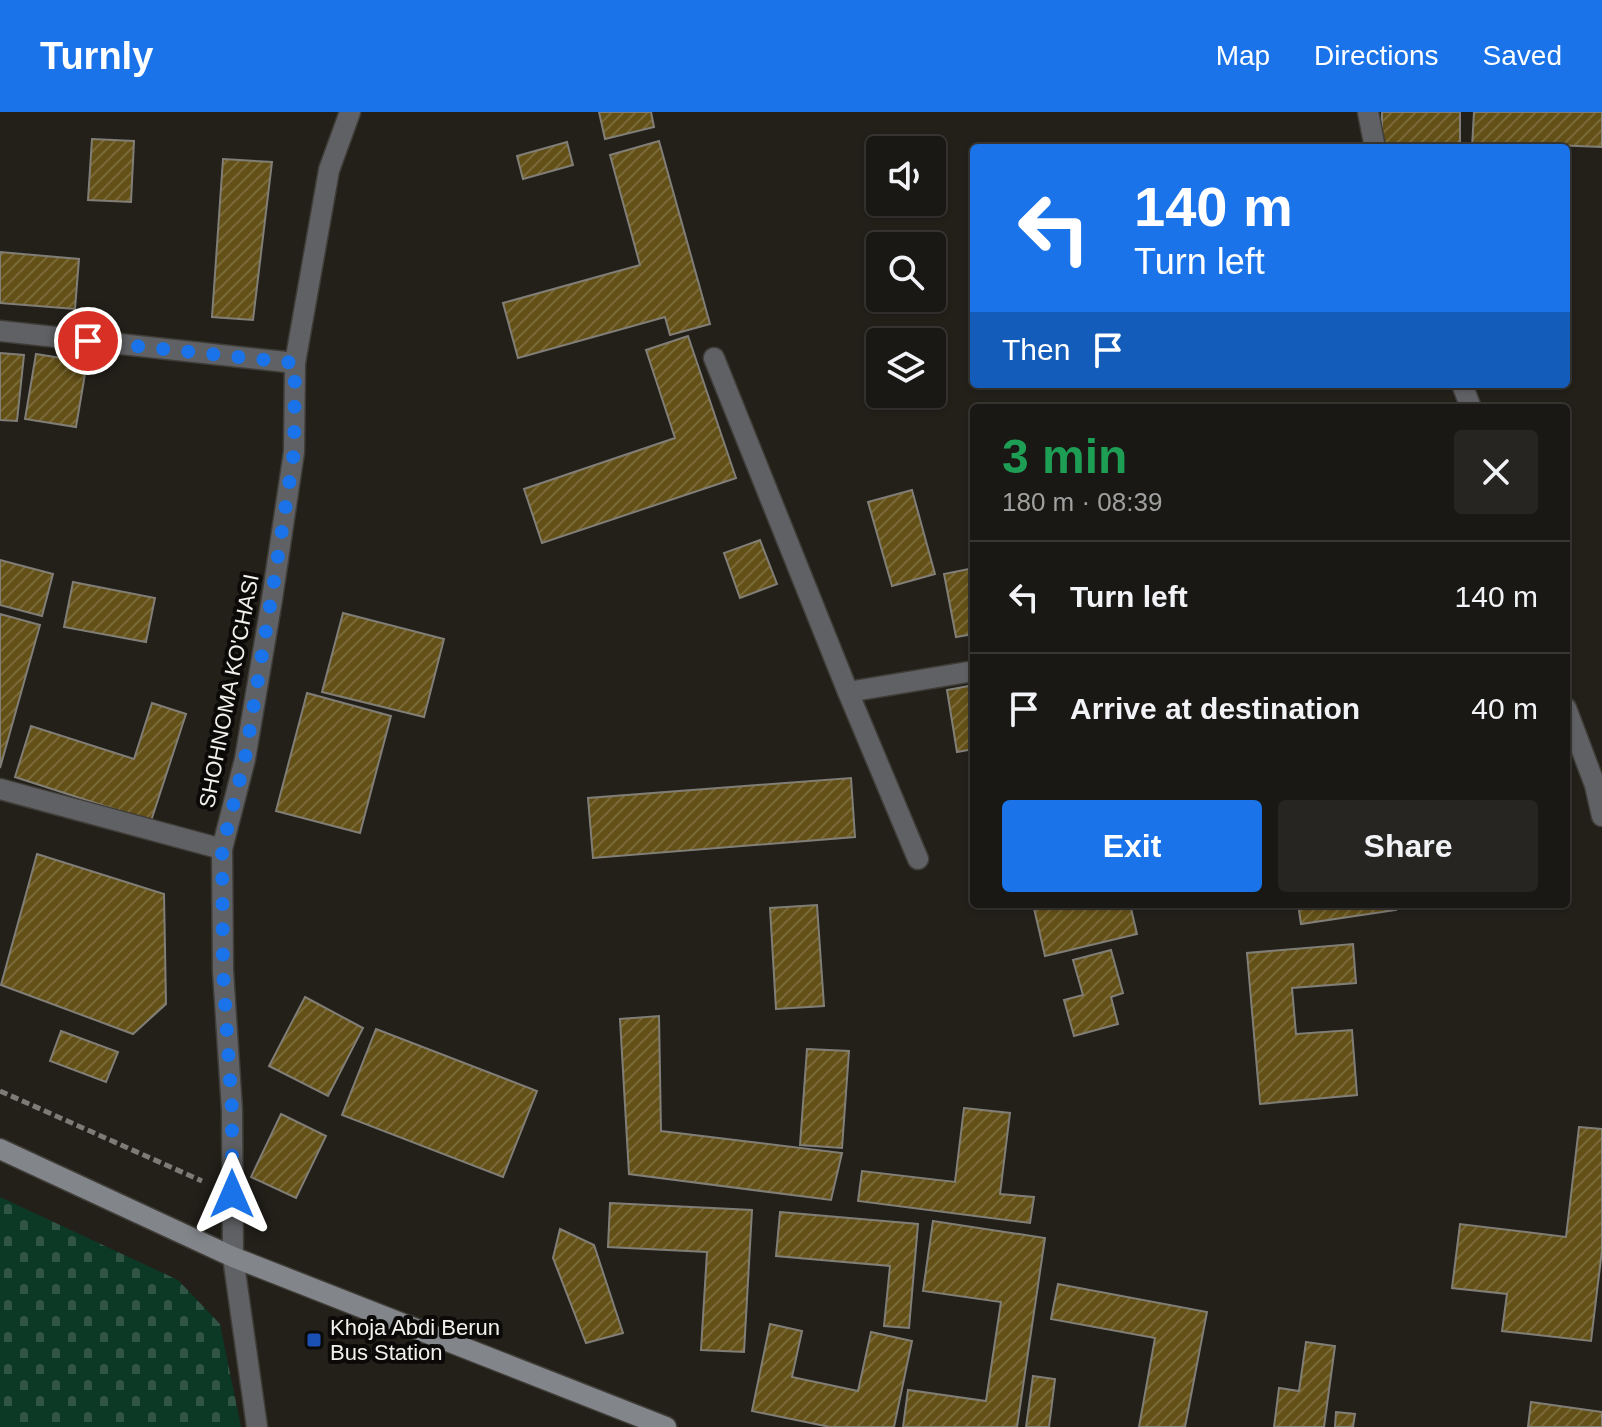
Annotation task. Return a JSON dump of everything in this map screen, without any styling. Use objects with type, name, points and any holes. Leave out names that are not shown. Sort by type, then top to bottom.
[{"type":"main road","points":[[0,1149],[233,1257],[666,1427]]},
{"type":"street","name":"SHOHNOMA KO'CHASI","points":[[257,1427],[233,1257],[232,1110],[223,971],[222,849],[245,759],[294,452],[295,363],[329,170],[350,112]]},
{"type":"street","points":[[1368,112],[1374,144]]},
{"type":"street","points":[[0,331],[295,363]]},
{"type":"street","points":[[714,358],[918,859]]},
{"type":"street","points":[[848,692],[970,672]]},
{"type":"street","points":[[1570,719],[1595,785],[1602,816]]},
{"type":"street","points":[[0,789],[222,849]]},
{"type":"path","points":[[0,1091],[232,1194]]},
{"type":"green space","points":[[0,1197],[178,1280],[220,1324],[241,1427],[0,1427]]},
{"type":"building","points":[[599,112],[651,112],[654,127],[605,139]]},
{"type":"building","points":[[1382,112],[1460,112],[1460,144],[1382,144]]},
{"type":"building","points":[[1474,112],[1602,112],[1602,147],[1472,144]]},
{"type":"building","points":[[92,139],[134,141],[131,202],[88,200]]},
{"type":"building","points":[[659,141],[710,324],[670,335],[665,317],[518,358],[503,303],[640,265],[610,155]]},
{"type":"building","points":[[567,142],[573,165],[523,179],[517,156]]},
{"type":"building","points":[[223,159],[272,162],[253,320],[212,317]]},
{"type":"building","points":[[0,252],[79,259],[75,309],[0,303]]},
{"type":"building","points":[[688,336],[736,478],[542,543],[524,489],[675,438],[646,350]]},
{"type":"building","points":[[0,353],[24,355],[17,421],[0,420]]},
{"type":"building","points":[[36,354],[87,362],[76,427],[25,419]]},
{"type":"building","points":[[912,490],[935,574],[892,586],[868,502]]},
{"type":"building","points":[[760,540],[777,584],[740,598],[724,553]]},
{"type":"building","points":[[0,560],[53,574],[42,616],[0,605]]},
{"type":"building","points":[[970,569],[970,635],[956,637],[944,574]]},
{"type":"building","points":[[73,582],[155,598],[146,642],[64,627]]},
{"type":"building","points":[[343,613],[444,639],[424,717],[322,692]]},
{"type":"building","points":[[0,614],[40,625],[0,768]]},
{"type":"building","points":[[970,686],[970,750],[957,752],[947,690]]},
{"type":"building","points":[[307,693],[391,716],[360,833],[276,811]]},
{"type":"building","points":[[152,703],[186,714],[151,821],[15,777],[31,726],[134,759]]},
{"type":"building","points":[[851,778],[855,837],[593,858],[588,798]]},
{"type":"building","points":[[37,854],[164,894],[166,1004],[133,1034],[1,985]]},
{"type":"building","points":[[817,905],[824,1006],[776,1009],[770,908]]},
{"type":"building","points":[[1034,908],[1131,908],[1137,934],[1045,956]]},
{"type":"building","points":[[1299,908],[1396,910],[1301,924]]},
{"type":"building","points":[[1353,944],[1356,983],[1292,988],[1296,1034],[1352,1030],[1357,1095],[1260,1104],[1247,953]]},
{"type":"building","points":[[1111,950],[1123,993],[1111,997],[1118,1024],[1074,1036],[1064,1000],[1083,995],[1073,960]]},
{"type":"building","points":[[305,997],[363,1028],[328,1096],[269,1066]]},
{"type":"building","points":[[659,1016],[661,1131],[842,1153],[831,1200],[629,1174],[620,1019]]},
{"type":"building","points":[[376,1029],[537,1091],[503,1177],[342,1115]]},
{"type":"building","points":[[61,1031],[118,1052],[106,1082],[50,1061]]},
{"type":"building","points":[[807,1049],[849,1051],[842,1148],[800,1145]]},
{"type":"building","points":[[964,1108],[1010,1113],[1000,1194],[1034,1197],[1030,1223],[858,1201],[862,1171],[955,1182]]},
{"type":"building","points":[[281,1114],[326,1136],[296,1198],[251,1177]]},
{"type":"building","points":[[1579,1127],[1602,1129],[1602,1250],[1591,1341],[1502,1331],[1507,1294],[1452,1288],[1460,1224],[1566,1237]]},
{"type":"building","points":[[610,1203],[752,1210],[744,1352],[701,1350],[707,1252],[608,1247]]},
{"type":"building","points":[[780,1212],[918,1224],[909,1328],[884,1326],[890,1266],[776,1256]]},
{"type":"building","points":[[933,1221],[1045,1238],[1017,1427],[903,1427],[908,1390],[986,1401],[1001,1302],[923,1291]]},
{"type":"building","points":[[560,1229],[594,1245],[623,1333],[586,1343],[553,1258]]},
{"type":"building","points":[[1058,1284],[1207,1312],[1185,1427],[1139,1427],[1155,1338],[1051,1319]]},
{"type":"building","points":[[770,1324],[802,1331],[792,1377],[858,1391],[871,1332],[912,1341],[894,1427],[830,1427],[752,1411]]},
{"type":"building","points":[[1306,1342],[1335,1346],[1324,1427],[1274,1427],[1279,1388],[1299,1391]]},
{"type":"building","points":[[1033,1376],[1055,1379],[1049,1427],[1026,1427]]},
{"type":"building","points":[[1531,1402],[1602,1412],[1602,1427],[1528,1427]]},
{"type":"building","points":[[1336,1412],[1355,1414],[1353,1427],[1335,1427]]},
{"type":"place","name":"Khoja Abdi Berun Bus Station","points":[[314,1340]]},
{"type":"route","points":[[88,341],[295,363],[294,452],[245,759],[222,849],[223,971],[232,1110],[232,1194]]}]
